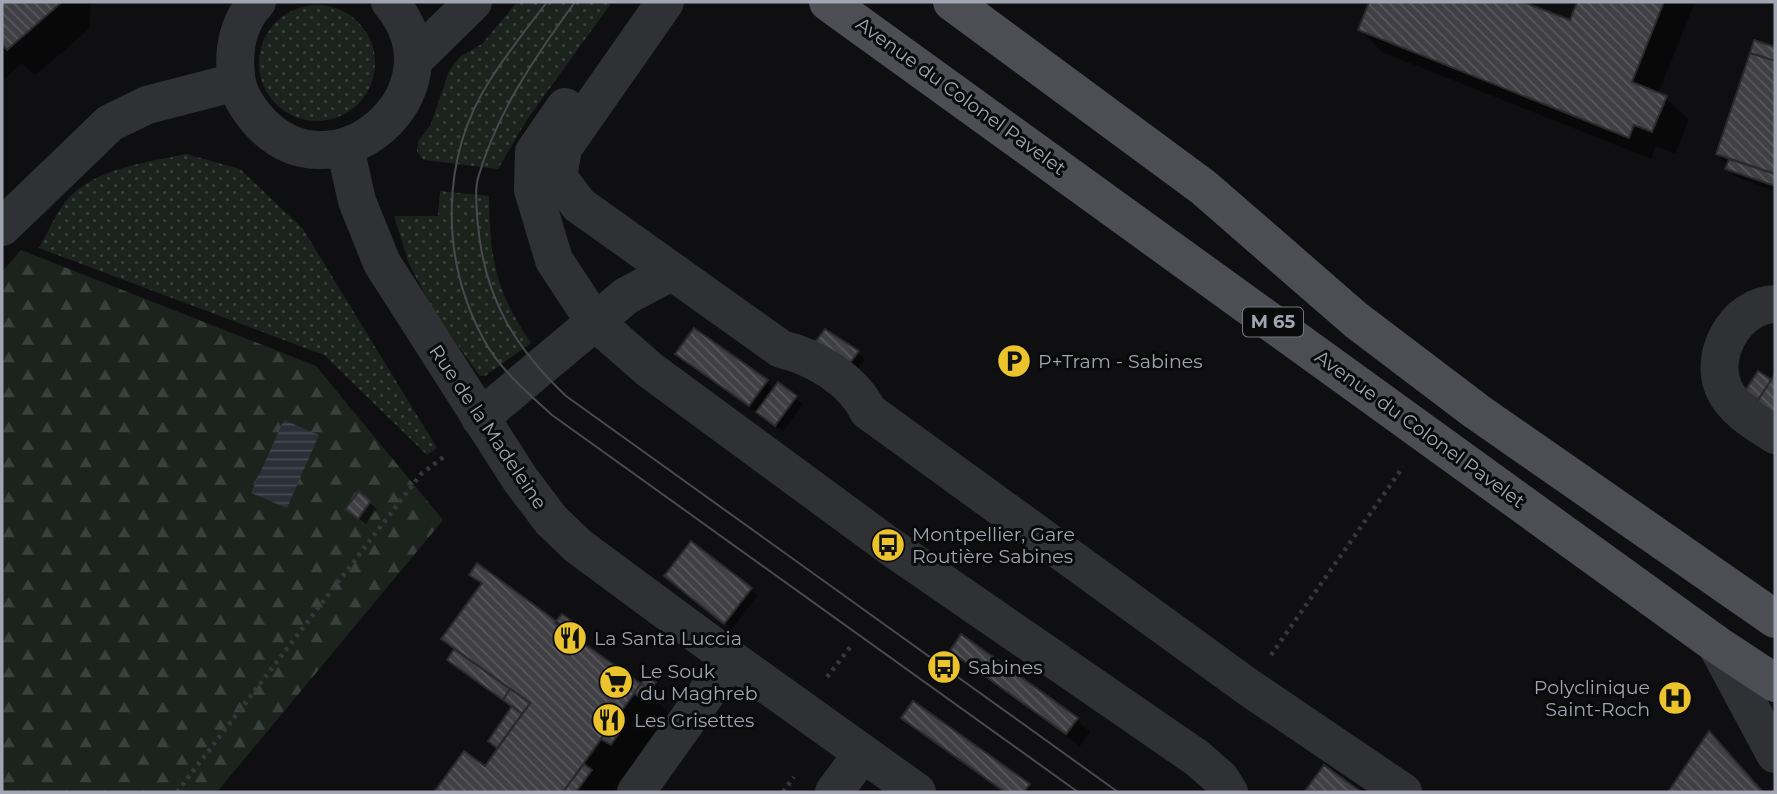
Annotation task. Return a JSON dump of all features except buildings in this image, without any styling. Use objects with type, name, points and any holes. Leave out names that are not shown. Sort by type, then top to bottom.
[{"type":"main road","name":"Avenue du Colonel Pavelet","points":[[828,2],[1716,644],[1775,683]]},
{"type":"main road","name":"M 65","points":[[952,2],[1203,187],[1356,320],[1465,403],[1775,619]]},
{"type":"street","points":[[257,2],[240,30],[234,55],[236,82],[247,107],[265,129],[290,143],[317,150],[345,147],[367,138],[386,124],[401,106],[410,84],[413,61],[404,21],[393,3]]},
{"type":"street","points":[[413,61],[473,2]]},
{"type":"street","points":[[639,2],[534,152],[533,190],[554,260],[594,321],[650,370],[888,545],[1197,758],[1220,778],[1229,792]]},
{"type":"street","points":[[665,2],[564,148],[558,177],[579,205],[781,349],[800,354],[838,377],[860,396],[868,411],[1248,687],[1403,792]]},
{"type":"street","points":[[2,227],[110,124],[147,106],[236,82]]},
{"type":"street","name":"Rue de la Madeleine","points":[[345,147],[357,201],[382,263],[520,479],[551,520],[578,546],[917,792]]},
{"type":"street","points":[[480,418],[626,296],[671,272]]},
{"type":"street","points":[[1775,304],[1741,317],[1728,334],[1719,376],[1726,393],[1741,412],[1775,435]]},
{"type":"street","points":[[781,349],[791,374],[847,414],[868,411]]},
{"type":"street","points":[[1716,644],[1775,754]]},
{"type":"street","points":[[636,792],[731,659]]},
{"type":"street","points":[[834,792],[862,754]]},
{"type":"path","points":[[177,792],[421,474],[445,456]]},
{"type":"path","points":[[1248,687],[1405,465]]},
{"type":"path","points":[[822,683],[851,646]]},
{"type":"green space","points":[[517,2],[612,2],[526,121],[498,169],[424,160],[417,152],[418,141],[431,124],[449,71],[460,57],[482,44]]},
{"type":"green space","points":[[317,5],[339,10],[358,22],[370,41],[375,63],[370,85],[358,104],[339,116],[317,121],[295,116],[276,104],[264,85],[259,63],[264,41],[276,22],[295,10]]},
{"type":"green space","points":[[186,154],[240,169],[303,229],[437,448],[427,455],[324,355],[39,248],[64,204],[86,184],[112,171]]},
{"type":"green space","points":[[440,191],[489,196],[491,238],[497,273],[509,307],[531,343],[485,376],[480,376],[476,371],[433,310],[409,264],[394,216],[438,216]]},
{"type":"green space","points":[[21,250],[316,366],[443,520],[217,792],[2,792],[2,272]]},
{"type":"shaded area","points":[[284,420],[319,435],[287,508],[251,493]]},
{"type":"tram line","points":[[547,2],[490,80],[474,110],[462,142],[455,175],[453,243],[459,276],[470,309],[491,351],[515,380],[552,415],[1078,792]]},
{"type":"tram line","points":[[575,2],[532,64],[506,108],[477,183],[478,226],[487,276],[495,299],[517,340],[566,396],[1118,792]]},
{"type":"place","name":"P+Tram - Sabines","points":[[1014,361]]},
{"type":"place","name":"Montpellier, Gare Routière Sabines","points":[[888,545]]},
{"type":"place","name":"La Santa Luccia","points":[[570,638]]},
{"type":"place","name":"Sabines","points":[[944,667]]},
{"type":"place","name":"Le Souk du Maghreb","points":[[616,682]]},
{"type":"place","name":"Polyclinique Saint-Roch","points":[[1675,698]]},
{"type":"place","name":"Les Grisettes","points":[[609,720]]}]
